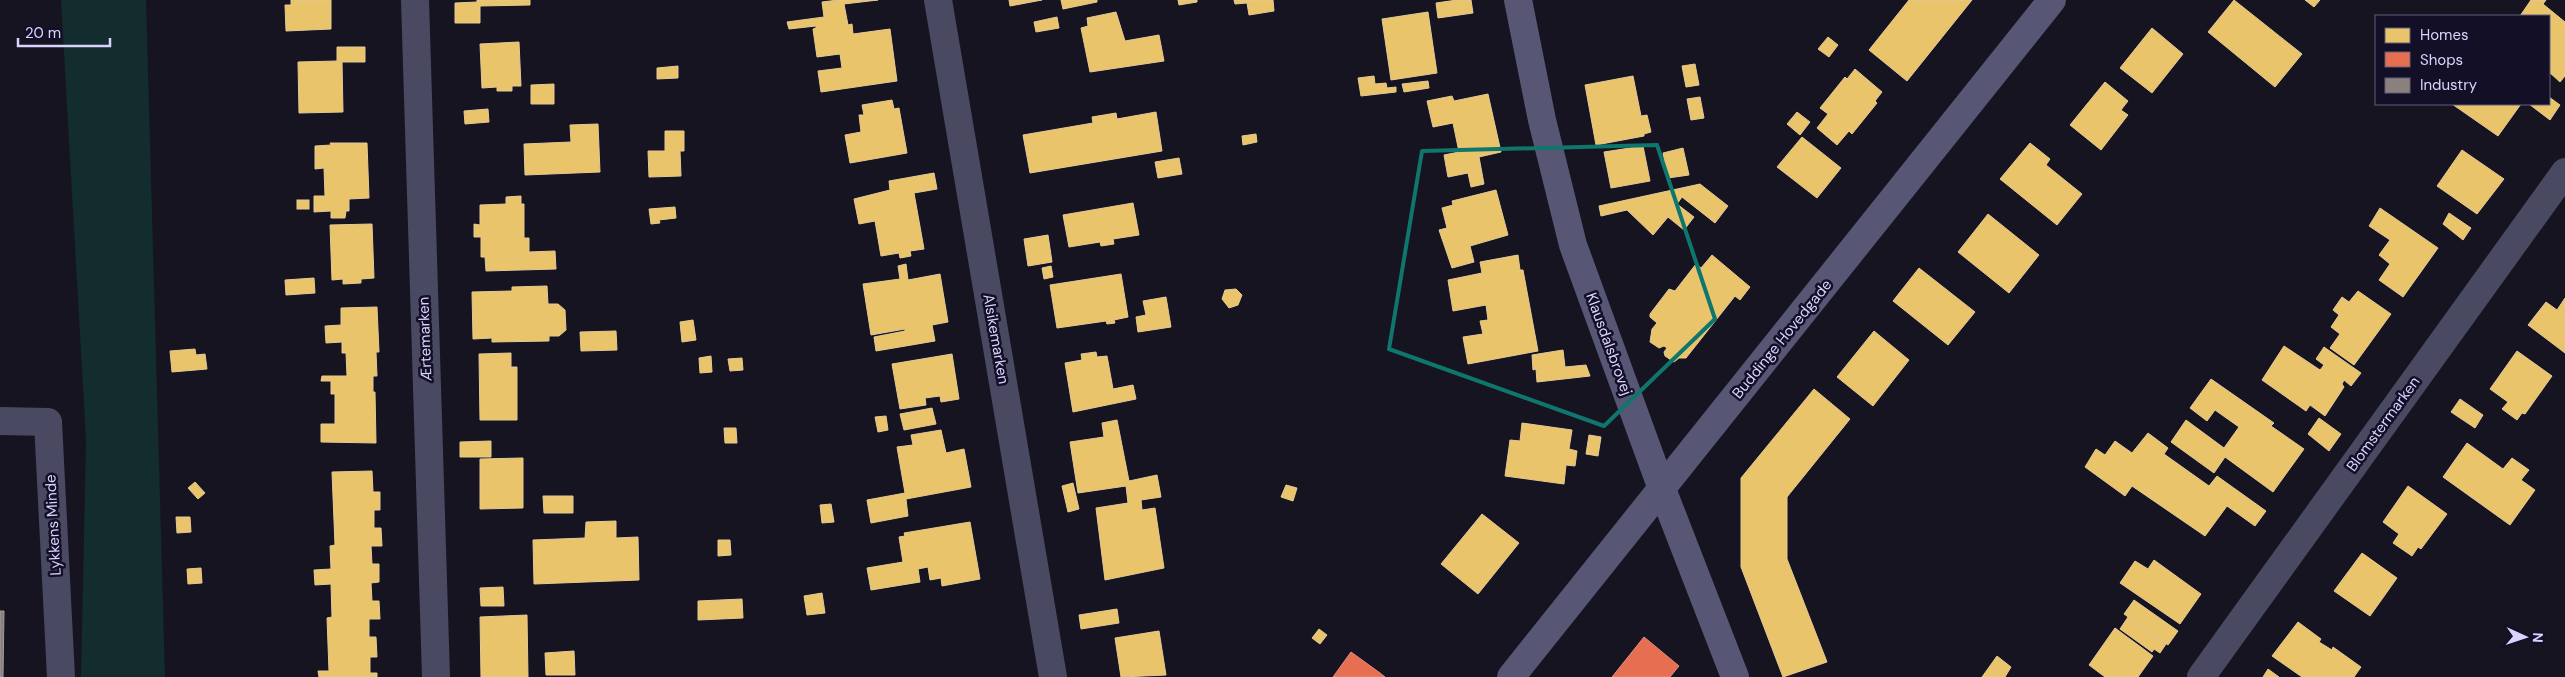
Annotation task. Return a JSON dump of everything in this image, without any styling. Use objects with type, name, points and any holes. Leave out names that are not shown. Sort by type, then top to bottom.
[{"type":"street","name":"Ærtemarken","points":[[415,0],[436,677]]},
{"type":"street","name":"Alsikemarken","points":[[938,0],[1053,677]]},
{"type":"street","name":"Klausdalsbrovej","points":[[1518,0],[1542,120],[1573,245],[1662,489],[1735,677]]},
{"type":"street","name":"Buddinge Hovedgade","points":[[1512,677],[2052,0]]},
{"type":"street","name":"Blomstermarken","points":[[2202,677],[2565,172]]},
{"type":"street","name":"Lykkens Minde","points":[[0,421],[48,422],[61,677]]},
{"type":"highlighted area","points":[[1657,145],[1715,319],[1604,426],[1389,349],[1422,151]]},
{"type":"green space","points":[[61,0],[146,0],[165,677],[81,677],[86,440]]},
{"type":"building: Homes","points":[[291,0],[331,0],[331,29],[286,31],[285,5],[291,5]]},
{"type":"building: Homes","points":[[477,0],[530,0],[530,5],[480,6],[480,23],[455,23],[455,3],[477,2]]},
{"type":"building: Homes","points":[[878,0],[844,4],[848,25],[852,24],[853,34],[890,29],[897,81],[821,92],[818,71],[842,68],[840,54],[817,57],[813,29],[816,26],[789,29],[787,22],[824,17],[822,2]]},
{"type":"building: Homes","points":[[1009,0],[1042,0],[1010,6]]},
{"type":"building: Homes","points":[[1061,0],[1097,0],[1097,2],[1063,9]]},
{"type":"building: Homes","points":[[1178,0],[1197,0],[1197,2],[1179,5]]},
{"type":"building: Homes","points":[[1234,0],[1273,0],[1274,11],[1249,15],[1247,3],[1235,4]]},
{"type":"building: Homes","points":[[1471,0],[1473,13],[1438,18],[1436,3]]},
{"type":"building: Homes","points":[[1909,0],[1972,0],[1907,81],[1869,50]]},
{"type":"building: Homes","points":[[2234,0],[2302,54],[2275,87],[2208,32]]},
{"type":"building: Homes","points":[[2305,0],[2320,0],[2314,7]]},
{"type":"building: Homes","points":[[2531,0],[2546,0],[2543,4],[2565,22],[2565,76],[2560,82],[2550,73],[2550,15],[2521,15]]},
{"type":"building: Homes","points":[[1116,12],[1125,41],[1159,35],[1164,61],[1090,72],[1081,28],[1088,26],[1087,18]]},
{"type":"building: Homes","points":[[1428,12],[1437,73],[1391,80],[1382,19]]},
{"type":"building: Homes","points":[[1057,17],[1059,28],[1036,32],[1034,22]]},
{"type":"building: Homes","points":[[2152,28],[2183,54],[2152,93],[2120,68]]},
{"type":"building: Homes","points":[[1828,37],[1838,45],[1829,57],[1818,49]]},
{"type":"building: Homes","points":[[519,42],[521,86],[512,86],[512,91],[497,91],[497,87],[482,88],[480,44]]},
{"type":"building: Homes","points":[[337,47],[365,47],[365,62],[342,62],[343,112],[299,113],[298,62],[337,61]]},
{"type":"building: Homes","points":[[1695,64],[1699,85],[1686,87],[1682,66]]},
{"type":"building: Homes","points":[[678,66],[678,78],[657,79],[657,68]]},
{"type":"building: Homes","points":[[1855,69],[1882,92],[1875,101],[1877,103],[1852,134],[1849,131],[1837,145],[1817,128],[1828,114],[1820,108],[1845,77],[1847,79]]},
{"type":"building: Homes","points":[[1374,76],[1375,84],[1386,83],[1387,88],[1396,87],[1396,92],[1361,96],[1358,78]]},
{"type":"building: Homes","points":[[1633,76],[1641,116],[1647,115],[1651,132],[1644,134],[1644,136],[1596,145],[1585,85]]},
{"type":"building: Homes","points":[[1428,81],[1429,88],[1404,92],[1402,84]]},
{"type":"building: Homes","points":[[2105,82],[2128,101],[2121,110],[2128,115],[2101,150],[2070,125]]},
{"type":"building: Homes","points":[[554,84],[554,104],[531,104],[531,85]]},
{"type":"building: Homes","points":[[1488,94],[1501,152],[1479,157],[1484,184],[1471,187],[1468,173],[1448,177],[1444,155],[1459,152],[1453,123],[1433,127],[1427,101],[1452,96],[1454,101]]},
{"type":"building: Homes","points":[[1700,97],[1704,118],[1691,120],[1687,99]]},
{"type":"building: Homes","points":[[2550,98],[2560,105],[2550,120],[2530,105],[2550,105]]},
{"type":"building: Homes","points":[[892,100],[894,109],[899,108],[907,153],[850,163],[845,135],[861,132],[859,115],[864,115],[862,105]]},
{"type":"building: Homes","points":[[2453,105],[2520,105],[2498,136]]},
{"type":"building: Homes","points":[[488,109],[489,122],[465,124],[464,111]]},
{"type":"building: Homes","points":[[1156,112],[1162,151],[1030,173],[1023,135],[1093,123],[1092,117],[1116,113],[1117,119]]},
{"type":"building: Homes","points":[[1797,112],[1810,122],[1800,135],[1787,124]]},
{"type":"building: Homes","points":[[598,124],[600,172],[525,175],[524,144],[571,142],[570,125]]},
{"type":"building: Homes","points":[[665,131],[684,131],[684,151],[680,151],[681,176],[649,177],[648,151],[665,151]]},
{"type":"building: Homes","points":[[1256,134],[1257,142],[1243,145],[1242,136]]},
{"type":"building: Homes","points":[[1802,137],[1841,168],[1817,198],[1777,167]]},
{"type":"building: Homes","points":[[330,143],[367,143],[369,198],[349,199],[349,211],[346,211],[345,218],[331,218],[331,211],[314,212],[314,196],[325,196],[324,168],[315,169],[315,146],[331,145]]},
{"type":"building: Homes","points":[[2030,143],[2050,159],[2046,165],[2082,194],[2057,225],[2000,179]]},
{"type":"building: Homes","points":[[1643,146],[1650,181],[1611,188],[1604,152]]},
{"type":"building: Homes","points":[[1683,148],[1689,175],[1668,178],[1663,153]]},
{"type":"building: Homes","points":[[2462,150],[2504,179],[2477,214],[2437,186]]},
{"type":"building: Homes","points":[[1179,158],[1182,174],[1158,178],[1155,162]]},
{"type":"building: Homes","points":[[934,173],[937,189],[914,193],[924,249],[910,251],[911,256],[900,258],[899,253],[881,256],[875,221],[859,224],[854,199],[890,190],[889,181]]},
{"type":"building: Homes","points":[[1700,184],[1728,206],[1715,223],[1682,197],[1677,204],[1694,217],[1684,230],[1668,217],[1653,235],[1627,210],[1601,216],[1599,206]]},
{"type":"building: Homes","points":[[1496,190],[1508,235],[1470,246],[1474,262],[1452,268],[1439,230],[1447,228],[1442,208],[1453,205],[1452,201]]},
{"type":"building: Homes","points":[[521,196],[521,204],[524,204],[524,238],[529,238],[529,252],[555,251],[556,269],[486,271],[485,257],[481,257],[481,237],[474,237],[474,224],[480,225],[480,205],[506,204],[506,197]]},
{"type":"building: Homes","points":[[297,200],[309,200],[309,209],[297,209]]},
{"type":"building: Homes","points":[[1133,203],[1139,235],[1113,239],[1114,244],[1101,246],[1100,242],[1069,247],[1063,215]]},
{"type":"building: Homes","points":[[675,207],[676,218],[659,220],[660,223],[651,224],[649,209]]},
{"type":"building: Homes","points":[[2380,208],[2438,248],[2403,297],[2379,280],[2390,264],[2379,255],[2390,240],[2369,226]]},
{"type":"building: Homes","points":[[2449,213],[2471,228],[2463,240],[2443,224]]},
{"type":"building: Homes","points":[[1988,214],[2039,255],[2009,293],[1958,252]]},
{"type":"building: Homes","points":[[372,224],[374,278],[361,279],[361,283],[343,284],[343,279],[332,280],[330,225]]},
{"type":"building: Homes","points":[[1048,235],[1052,262],[1028,266],[1024,239]]},
{"type":"building: Homes","points":[[1518,255],[1520,270],[1523,270],[1538,351],[1468,364],[1463,337],[1483,334],[1480,321],[1488,320],[1486,305],[1453,311],[1448,280],[1482,273],[1480,262]]},
{"type":"building: Homes","points":[[1712,255],[1750,287],[1740,300],[1735,296],[1686,358],[1679,358],[1674,362],[1665,356],[1664,352],[1667,348],[1664,346],[1659,348],[1650,342],[1652,329],[1657,323],[1650,317],[1650,314],[1669,289],[1675,291],[1696,264],[1701,268]]},
{"type":"building: Homes","points":[[906,264],[908,280],[940,274],[948,322],[932,325],[935,341],[876,351],[874,337],[905,331],[905,329],[871,335],[863,284],[900,279],[898,266]]},
{"type":"building: Homes","points":[[1051,266],[1053,277],[1044,279],[1042,268]]},
{"type":"building: Homes","points":[[1919,268],[1975,312],[1948,345],[1893,301]]},
{"type":"building: Homes","points":[[1121,274],[1128,317],[1114,320],[1115,323],[1107,324],[1106,321],[1057,328],[1050,285]]},
{"type":"building: Homes","points":[[314,278],[315,293],[286,295],[285,280]]},
{"type":"building: Homes","points":[[547,286],[548,304],[558,304],[565,310],[566,330],[559,336],[549,336],[549,341],[492,342],[492,338],[473,339],[472,292],[512,291],[512,287]]},
{"type":"building: Homes","points":[[1236,289],[1242,295],[1238,305],[1229,308],[1222,299],[1225,290]]},
{"type":"building: Homes","points":[[2358,291],[2391,314],[2354,365],[2330,348],[2340,334],[2331,327],[2339,315],[2333,310],[2342,297],[2349,302]]},
{"type":"building: Homes","points":[[1166,297],[1171,327],[1138,332],[1136,317],[1146,315],[1143,301]]},
{"type":"building: Homes","points":[[2565,298],[2565,353],[2528,325],[2546,302],[2557,310]]},
{"type":"building: Homes","points":[[377,307],[379,352],[376,352],[377,376],[373,376],[376,443],[321,442],[321,424],[335,424],[335,394],[331,394],[331,381],[321,381],[322,376],[347,376],[346,353],[342,353],[342,342],[326,343],[325,326],[341,325],[341,308]]},
{"type":"building: Homes","points":[[693,320],[696,340],[682,342],[680,322]]},
{"type":"building: Homes","points":[[616,331],[617,350],[581,351],[580,332]]},
{"type":"building: Homes","points":[[1874,331],[1909,360],[1873,406],[1837,377]]},
{"type":"building: Homes","points":[[2284,346],[2320,370],[2324,365],[2316,359],[2324,347],[2361,373],[2351,386],[2344,380],[2342,384],[2344,387],[2325,416],[2310,405],[2306,411],[2262,380]]},
{"type":"building: Homes","points":[[195,349],[196,355],[205,354],[207,369],[172,372],[170,351]]},
{"type":"building: Homes","points":[[1563,350],[1565,367],[1586,365],[1590,376],[1537,382],[1536,369],[1533,370],[1532,355]]},
{"type":"building: Homes","points":[[2517,351],[2552,376],[2525,414],[2522,413],[2517,420],[2502,409],[2508,402],[2490,389]]},
{"type":"building: Homes","points":[[1096,352],[1097,357],[1107,356],[1113,389],[1133,385],[1136,399],[1073,412],[1065,363],[1082,360],[1081,354]]},
{"type":"building: Homes","points":[[511,353],[511,367],[517,367],[517,420],[480,420],[479,354]]},
{"type":"building: Homes","points":[[952,354],[959,399],[941,402],[940,396],[925,398],[926,405],[900,409],[892,364]]},
{"type":"building: Homes","points":[[711,356],[712,372],[700,373],[699,358]]},
{"type":"building: Homes","points":[[742,358],[743,370],[730,371],[728,359]]},
{"type":"building: Homes","points":[[2211,379],[2274,423],[2271,426],[2304,449],[2273,492],[2225,457],[2214,473],[2171,442],[2186,420],[2224,448],[2239,427],[2215,410],[2207,421],[2190,408]]},
{"type":"building: Homes","points":[[1814,389],[1850,419],[1787,497],[1787,559],[1827,662],[1783,677],[1741,567],[1741,478]]},
{"type":"building: Homes","points":[[2460,399],[2483,415],[2475,428],[2451,412]]},
{"type":"building: Homes","points":[[932,408],[936,424],[904,430],[900,414]]},
{"type":"building: Homes","points":[[886,416],[888,430],[878,432],[875,417]]},
{"type":"building: Homes","points":[[2319,418],[2341,434],[2329,451],[2308,434]]},
{"type":"building: Homes","points":[[1117,420],[1129,481],[1157,475],[1161,497],[1141,500],[1142,510],[1155,508],[1164,568],[1105,580],[1096,508],[1128,503],[1126,486],[1078,493],[1070,442],[1104,437],[1102,423]]},
{"type":"building: Homes","points":[[1522,423],[1572,430],[1569,449],[1577,451],[1575,466],[1566,465],[1564,484],[1505,476],[1510,440],[1520,441]]},
{"type":"building: Homes","points":[[724,428],[736,428],[737,443],[725,443]]},
{"type":"building: Homes","points":[[941,430],[946,453],[964,449],[971,487],[906,499],[908,516],[871,523],[867,500],[905,493],[897,447],[913,445],[911,435]]},
{"type":"building: Homes","points":[[2148,433],[2168,448],[2164,454],[2209,486],[2217,476],[2266,511],[2255,526],[2227,506],[2205,536],[2132,486],[2125,496],[2085,467],[2096,449],[2105,455],[2115,441],[2132,453]]},
{"type":"building: Homes","points":[[1589,435],[1601,437],[1598,456],[1586,454]]},
{"type":"building: Homes","points":[[491,441],[491,457],[460,457],[460,442]]},
{"type":"building: Homes","points":[[2467,443],[2503,469],[2512,458],[2529,470],[2521,480],[2535,490],[2510,525],[2443,477]]},
{"type":"building: Homes","points":[[523,458],[523,508],[480,509],[480,459]]},
{"type":"building: Homes","points":[[372,471],[373,492],[380,492],[380,510],[374,510],[374,528],[381,528],[382,546],[371,546],[372,564],[379,564],[379,582],[371,583],[372,601],[379,601],[380,619],[369,619],[369,637],[376,637],[377,657],[370,657],[370,673],[377,673],[377,677],[319,677],[318,671],[329,671],[327,618],[332,617],[331,584],[315,585],[314,570],[331,569],[330,546],[335,545],[332,472]]},
{"type":"building: Homes","points":[[195,482],[205,493],[198,499],[188,488]]},
{"type":"building: Homes","points":[[1073,483],[1079,509],[1068,512],[1062,486]]},
{"type":"building: Homes","points":[[1286,485],[1297,488],[1293,501],[1281,497]]},
{"type":"building: Homes","points":[[2408,486],[2447,514],[2421,549],[2418,547],[2412,556],[2393,543],[2399,534],[2383,522]]},
{"type":"building: Homes","points":[[543,496],[573,496],[573,513],[544,513]]},
{"type":"building: Homes","points":[[831,504],[834,522],[822,523],[820,505]]},
{"type":"building: Homes","points":[[1482,514],[1519,543],[1478,594],[1441,564]]},
{"type":"building: Homes","points":[[176,517],[190,517],[191,532],[177,533]]},
{"type":"building: Homes","points":[[616,521],[616,538],[638,537],[639,580],[534,584],[533,540],[585,538],[586,522]]},
{"type":"building: Homes","points":[[970,522],[980,579],[942,586],[941,578],[930,580],[928,567],[918,569],[920,582],[871,590],[867,568],[903,562],[899,537],[905,536],[904,533]]},
{"type":"building: Homes","points":[[718,540],[730,540],[731,555],[718,556]]},
{"type":"building: Homes","points":[[2362,553],[2397,578],[2370,616],[2334,591]]},
{"type":"building: Homes","points":[[2154,560],[2201,594],[2180,624],[2120,583],[2135,561],[2148,569]]},
{"type":"building: Homes","points":[[201,568],[202,583],[188,584],[187,569]]},
{"type":"building: Homes","points":[[503,587],[504,606],[481,606],[480,588]]},
{"type":"building: Homes","points":[[822,593],[825,613],[807,615],[804,596]]},
{"type":"building: Homes","points":[[742,599],[743,618],[698,620],[698,601]]},
{"type":"building: Homes","points":[[2134,600],[2178,631],[2168,645],[2124,614]]},
{"type":"building: Homes","points":[[1117,609],[1119,623],[1081,629],[1079,615]]},
{"type":"building: Homes","points":[[527,615],[528,677],[481,677],[480,617]]},
{"type":"building: Homes","points":[[2128,617],[2166,644],[2160,653],[2154,649],[2152,652],[2120,629]]},
{"type":"building: Homes","points":[[2298,622],[2321,639],[2319,642],[2332,650],[2333,647],[2361,667],[2354,677],[2302,677],[2272,656]]},
{"type":"building: Homes","points":[[2115,628],[2153,656],[2138,677],[2105,677],[2089,665]]},
{"type":"building: Homes","points":[[1319,629],[1327,635],[1320,644],[1312,638]]},
{"type":"building: Homes","points":[[1159,631],[1166,675],[1121,677],[1115,638]]},
{"type":"building: Homes","points":[[574,651],[575,675],[546,675],[545,653]]},
{"type":"building: Homes","points":[[1997,656],[2011,667],[2005,677],[1982,677]]},
{"type":"building: Homes","points":[[2268,669],[2279,677],[2263,677]]},
{"type":"building: Shops","points":[[1644,637],[1679,666],[1670,677],[1612,677]]},
{"type":"building: Shops","points":[[1351,652],[1380,673],[1385,677],[1333,677]]},
{"type":"building: Industry","points":[[0,611],[4,611],[3,677],[0,677]]}]
